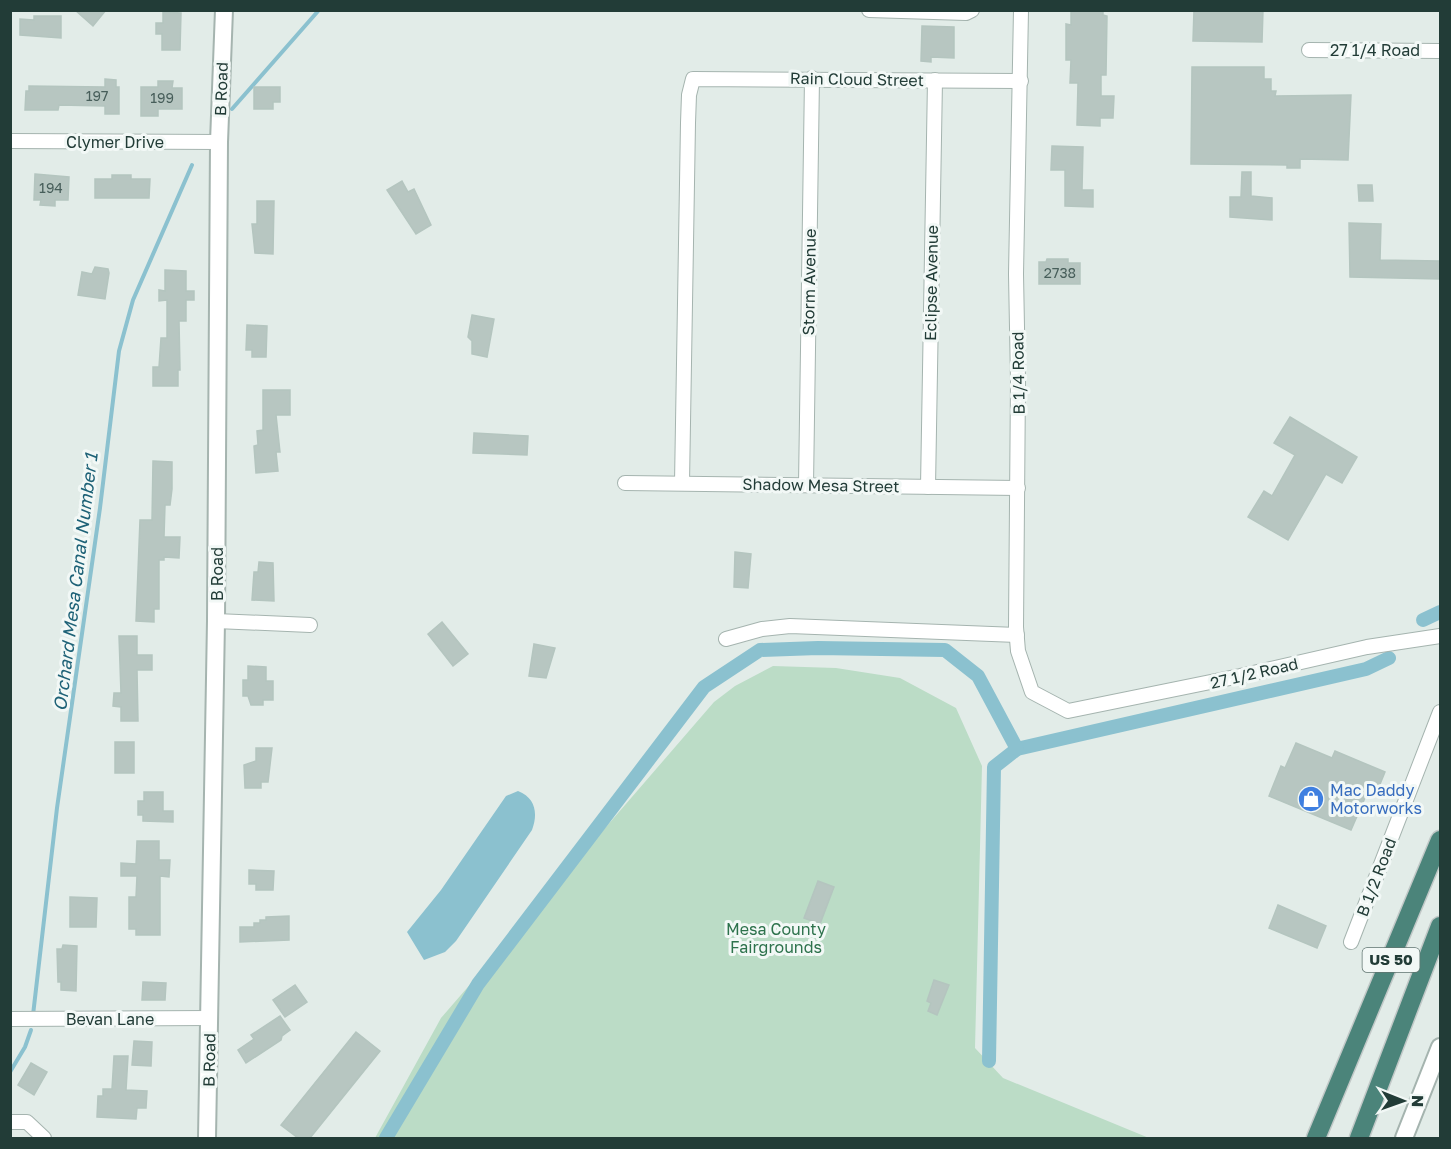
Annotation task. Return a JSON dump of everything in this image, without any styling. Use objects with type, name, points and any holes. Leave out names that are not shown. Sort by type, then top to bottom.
[{"type":"highway","name":"US 50","points":[[1315,1138],[1342,1079],[1440,840]]},
{"type":"highway","name":"US 50","points":[[1361,1134],[1440,926]]},
{"type":"street","name":"B Road","points":[[207,1138],[216,621],[219,142],[224,10]]},
{"type":"street","points":[[868,10],[966,13],[972,10]]},
{"type":"street","name":"B 1/4 Road","points":[[1019,11],[1021,81],[1016,274],[1018,651],[1032,692],[1068,711]]},
{"type":"street","name":"27 1/4 Road","points":[[1308,50],[1440,51]]},
{"type":"street","name":"Storm Avenue","points":[[806,485],[812,78]]},
{"type":"street","name":"Rain Cloud Street","points":[[682,483],[688,123],[689,95],[693,79],[1021,81]]},
{"type":"street","name":"Eclipse Avenue","points":[[928,486],[934,80]]},
{"type":"street","name":"Clymer Drive","points":[[10,141],[219,142]]},
{"type":"street","name":"Shadow Mesa Street","points":[[625,483],[1018,488]]},
{"type":"street","points":[[216,621],[310,625]]},
{"type":"street","points":[[726,639],[762,629],[789,626],[1017,635]]},
{"type":"street","name":"27 1/2 Road","points":[[1068,711],[1240,676],[1366,647],[1440,636]]},
{"type":"street","name":"B 1/2 Road","points":[[1351,942],[1440,712]]},
{"type":"street","name":"Bevan Lane","points":[[10,1019],[210,1018]]},
{"type":"street","points":[[1404,1138],[1440,1047]]},
{"type":"street","points":[[10,1122],[27,1122],[44,1138]]},
{"type":"green space","name":"Mesa County Fairgrounds","points":[[773,666],[836,668],[900,678],[956,708],[982,766],[975,1048],[1003,1078],[1149,1138],[375,1138],[441,1018],[714,702],[735,686]]},
{"type":"water","points":[[518,791],[529,798],[534,807],[535,818],[532,830],[456,941],[445,952],[424,960],[407,932],[441,890],[506,796]]},
{"type":"building","points":[[75,10],[106,10],[93,26]]},
{"type":"building","points":[[1071,10],[1103,10],[1103,15],[1107,16],[1106,75],[1101,75],[1101,96],[1114,96],[1113,118],[1100,118],[1100,126],[1077,125],[1078,83],[1070,83],[1071,60],[1066,60],[1066,24],[1071,25]]},
{"type":"building","points":[[1194,10],[1263,10],[1262,42],[1193,41]]},
{"type":"building","points":[[163,12],[181,13],[180,50],[162,50],[162,34],[156,34],[156,23],[163,23]]},
{"type":"building","points":[[34,16],[61,16],[61,38],[20,35],[20,19],[34,20]]},
{"type":"building","points":[[922,26],[954,27],[954,58],[931,57],[931,62],[921,61]]},
{"type":"building","points":[[1192,67],[1264,67],[1264,79],[1271,79],[1271,91],[1276,91],[1275,96],[1351,95],[1348,160],[1300,159],[1300,168],[1287,168],[1287,165],[1191,164]]},
{"type":"building","points":[[105,79],[116,80],[116,87],[119,87],[119,114],[105,114],[105,106],[59,105],[58,110],[25,110],[26,91],[29,91],[29,86],[105,87]]},
{"type":"building","points":[[158,81],[173,81],[172,88],[182,88],[182,109],[158,109],[158,116],[141,116],[141,87],[158,87]]},
{"type":"building","points":[[254,87],[280,87],[280,102],[273,102],[273,109],[254,109]]},
{"type":"building","points":[[1052,146],[1083,147],[1082,190],[1093,190],[1093,207],[1065,206],[1065,170],[1051,170]]},
{"type":"building","points":[[1242,172],[1251,172],[1251,196],[1272,198],[1272,220],[1230,217],[1230,197],[1241,197]]},
{"type":"building","points":[[35,174],[69,177],[68,200],[55,200],[55,206],[40,205],[41,200],[34,200]]},
{"type":"building","points":[[112,175],[131,175],[131,179],[150,179],[149,198],[95,198],[95,179],[112,179]]},
{"type":"building","points":[[402,181],[408,192],[414,189],[431,225],[416,234],[387,190]]},
{"type":"building","points":[[1358,185],[1372,185],[1373,201],[1359,201]]},
{"type":"building","points":[[257,201],[274,201],[273,254],[255,253],[252,224],[257,224]]},
{"type":"building","points":[[1349,223],[1381,224],[1380,260],[1440,261],[1440,279],[1350,277]]},
{"type":"building","points":[[1047,259],[1068,259],[1068,263],[1080,263],[1080,284],[1039,284],[1039,262],[1046,262]]},
{"type":"building","points":[[95,267],[108,269],[105,299],[78,295],[82,272],[92,274]]},
{"type":"building","points":[[165,270],[186,271],[186,291],[194,291],[194,300],[186,300],[186,321],[179,321],[178,386],[153,386],[153,367],[159,367],[161,338],[167,338],[167,300],[159,301],[159,290],[165,291]]},
{"type":"building","points":[[472,315],[494,319],[487,357],[472,354],[472,341],[468,337]]},
{"type":"building","points":[[247,325],[267,326],[266,357],[252,357],[252,350],[246,350]]},
{"type":"building","points":[[263,390],[290,390],[290,415],[276,415],[280,452],[276,452],[278,471],[256,473],[254,446],[258,445],[257,431],[263,430]]},
{"type":"building","points":[[1290,417],[1357,457],[1342,483],[1326,474],[1288,540],[1248,517],[1264,491],[1272,496],[1295,455],[1274,443]]},
{"type":"building","points":[[474,433],[528,436],[527,455],[473,453]]},
{"type":"building","points":[[153,461],[172,462],[172,489],[170,505],[165,505],[164,537],[180,537],[179,558],[164,557],[164,560],[159,560],[159,609],[154,609],[154,622],[136,621],[140,520],[152,520]]},
{"type":"building","points":[[735,552],[751,554],[748,588],[734,587]]},
{"type":"building","points":[[259,562],[273,563],[274,601],[252,600],[254,572],[258,572]]},
{"type":"building","points":[[442,622],[468,654],[453,666],[428,634]]},
{"type":"building","points":[[119,636],[137,636],[137,655],[152,655],[152,670],[137,670],[138,721],[121,721],[121,707],[113,706],[114,693],[121,693]]},
{"type":"building","points":[[534,644],[555,648],[546,678],[529,676]]},
{"type":"building","points":[[248,666],[266,667],[266,681],[273,681],[273,700],[263,700],[263,705],[251,705],[248,696],[243,696],[243,680],[248,680]]},
{"type":"building","points":[[115,742],[134,742],[134,773],[115,773]]},
{"type":"building","points":[[1296,743],[1332,758],[1335,751],[1385,772],[1376,794],[1368,791],[1351,830],[1269,796],[1281,766],[1285,768]]},
{"type":"building","points":[[256,748],[272,748],[268,782],[261,782],[261,788],[245,788],[244,765],[256,761]]},
{"type":"building","points":[[144,792],[163,792],[163,811],[173,811],[173,822],[143,821],[143,815],[138,815],[138,801],[144,801]]},
{"type":"building","points":[[137,841],[159,841],[159,860],[170,860],[169,877],[160,876],[160,935],[136,935],[136,929],[129,929],[129,897],[136,897],[137,876],[121,876],[121,863],[136,864]]},
{"type":"building","points":[[249,870],[274,871],[273,890],[256,890],[256,884],[249,884]]},
{"type":"building","points":[[818,881],[834,887],[820,924],[804,918]]},
{"type":"building","points":[[70,897],[97,898],[96,927],[70,927]]},
{"type":"building","points":[[1278,905],[1326,926],[1317,948],[1269,928]]},
{"type":"building","points":[[289,916],[289,940],[240,942],[240,927],[254,927],[254,923],[266,920],[266,917]]},
{"type":"building","points":[[63,945],[77,946],[76,991],[61,990],[61,982],[58,982],[57,949],[62,949]]},
{"type":"building","points":[[934,980],[949,985],[937,1015],[928,1011],[931,1003],[927,1001]]},
{"type":"building","points":[[143,982],[166,983],[165,1000],[142,1000]]},
{"type":"building","points":[[295,985],[307,1002],[285,1017],[273,1000]]},
{"type":"building","points":[[280,1016],[290,1030],[282,1036],[281,1040],[246,1063],[238,1050],[254,1039],[251,1035]]},
{"type":"building","points":[[356,1032],[380,1051],[310,1138],[298,1138],[281,1125]]},
{"type":"building","points":[[134,1041],[152,1042],[151,1066],[132,1065]]},
{"type":"building","points":[[114,1056],[128,1056],[126,1090],[147,1091],[146,1108],[137,1108],[136,1119],[97,1117],[98,1096],[103,1096],[103,1089],[112,1089]]},
{"type":"building","points":[[31,1063],[47,1072],[34,1095],[18,1085]]},
{"type":"waterway","name":"Orchard Mesa Canal Number 1","points":[[232,109],[319,10]]},
{"type":"waterway","name":"Orchard Mesa Canal Number 1","points":[[33,1015],[57,808],[100,508],[119,351],[133,300],[192,165]]},
{"type":"waterway","points":[[1423,620],[1440,612]]},
{"type":"waterway","points":[[386,1138],[478,984],[704,687],[760,650],[818,648],[945,650],[978,676],[1017,749]]},
{"type":"waterway","points":[[989,1061],[994,767],[1017,749],[1366,669],[1389,658]]},
{"type":"waterway","name":"Orchard Mesa Canal Number 1","points":[[10,1072],[25,1047],[31,1030]]},
{"type":"place","name":"Mac Daddy Motorworks","points":[[1311,799]]}]
